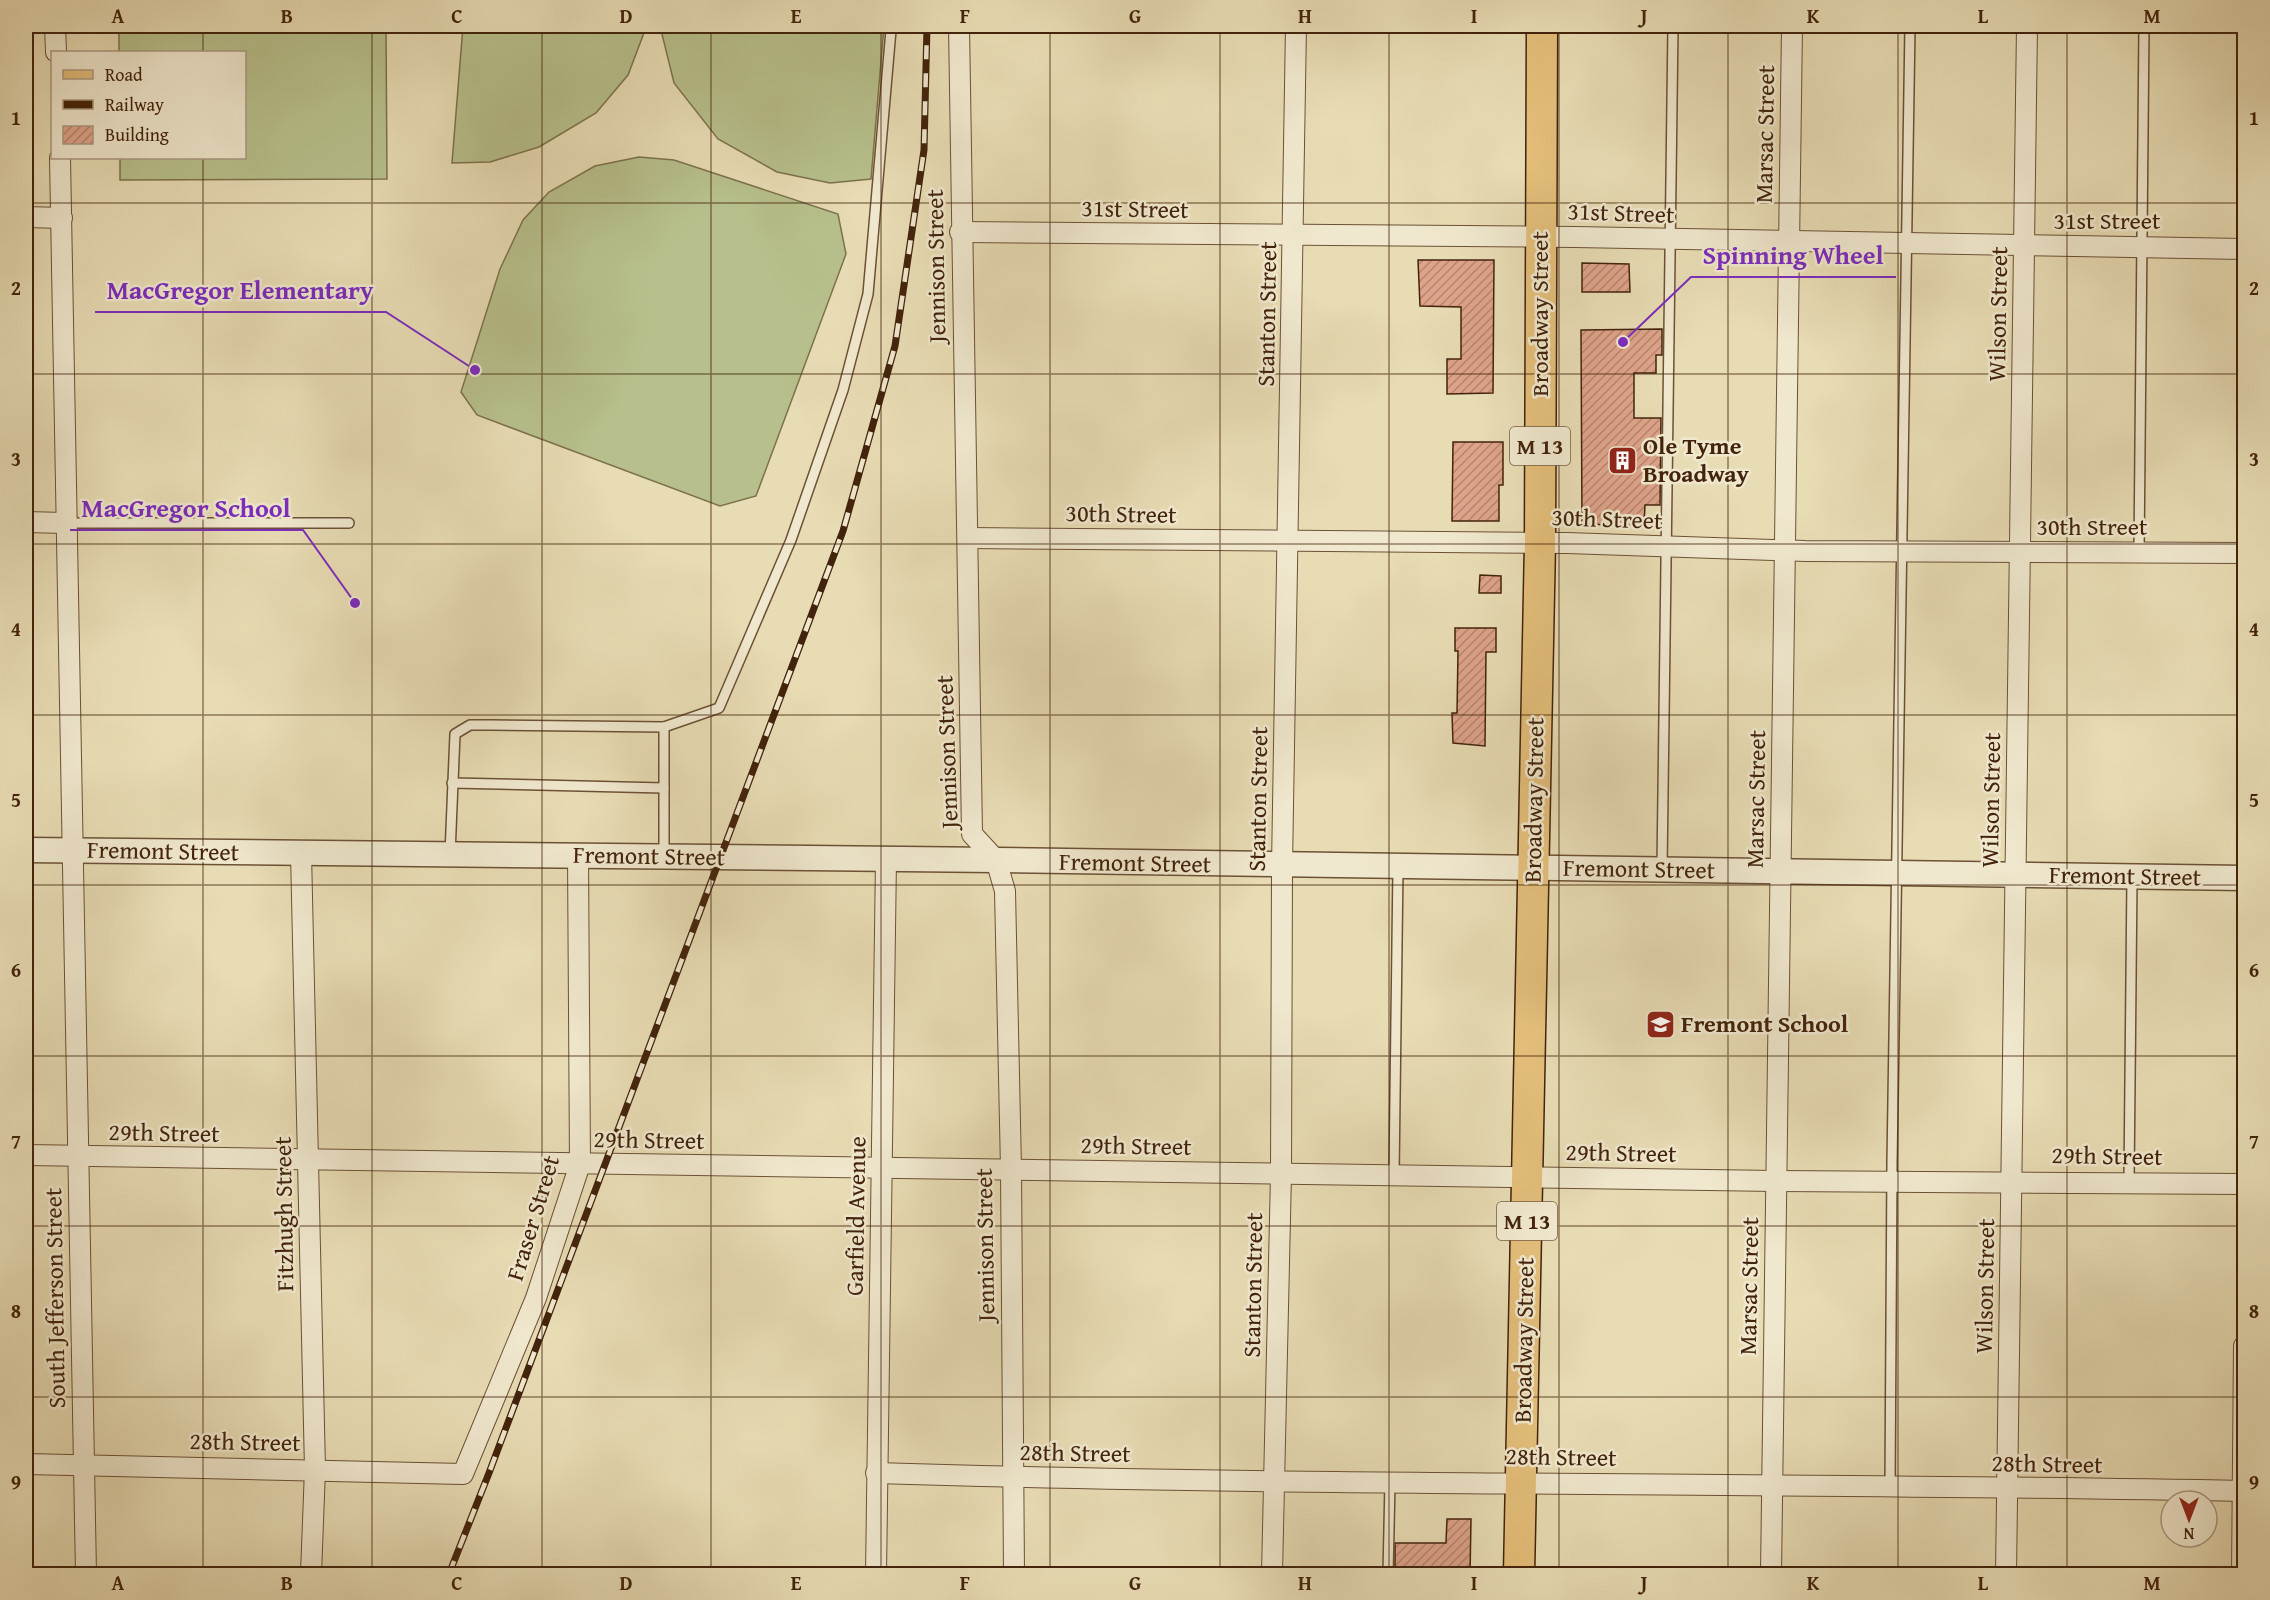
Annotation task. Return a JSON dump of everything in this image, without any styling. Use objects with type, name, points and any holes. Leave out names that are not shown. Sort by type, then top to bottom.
[{"type":"main road","name":"Broadway Street","points":[[1519,1575],[1540,543],[1542,26]]},
{"type":"street","points":[[56,26],[56,51]]},
{"type":"street","name":"Jennison Street","points":[[959,26],[960,232],[968,537],[972,834],[996,860],[1005,891],[1011,1169],[1014,1575]]},
{"type":"street","name":"Stanton Street","points":[[1272,1575],[1281,1174],[1282,866],[1296,26]]},
{"type":"street","name":"Marsac Street","points":[[1770,1575],[1792,26]]},
{"type":"street","name":"Wilson Street","points":[[2006,1575],[2027,26]]},
{"type":"street","name":"South Jefferson Street","points":[[60,159],[86,1575]]},
{"type":"street","points":[[26,217],[62,218]]},
{"type":"street","name":"31st Street","points":[[960,232],[1540,237],[1669,241],[2244,249]]},
{"type":"street","points":[[26,522],[65,523]]},
{"type":"street","name":"30th Street","points":[[968,537],[1540,543],[1786,550],[2244,553]]},
{"type":"street","name":"Fremont Street","points":[[26,850],[996,860],[1282,866],[1533,867],[2244,879]]},
{"type":"street","name":"Fitzhugh Street","points":[[301,853],[315,1469],[311,1575]]},
{"type":"street","name":"Fraser Street","points":[[463,1473],[536,1298],[580,1164],[578,855]]},
{"type":"street","name":"Garfield Avenue","points":[[876,1575],[886,859]]},
{"type":"street","name":"29th Street","points":[[26,1155],[1775,1181],[2244,1184]]},
{"type":"street","points":[[2242,1575],[2244,1346]]},
{"type":"street","name":"28th Street","points":[[26,1464],[463,1473]]},
{"type":"street","name":"28th Street","points":[[876,1473],[1274,1482],[1521,1482],[1773,1487],[2244,1491]]},
{"type":"lane","points":[[1662,869],[1673,26]]},
{"type":"lane","points":[[1890,1488],[1892,1181],[1910,26]]},
{"type":"lane","points":[[2139,553],[2144,26]]},
{"type":"lane","points":[[450,854],[456,734],[470,725],[664,727],[719,708],[791,540],[843,390],[868,294],[891,30]]},
{"type":"lane","points":[[65,523],[349,523]]},
{"type":"lane","points":[[664,727],[664,856]]},
{"type":"lane","points":[[452,783],[664,789]]},
{"type":"lane","points":[[1394,1174],[1398,867]]},
{"type":"lane","points":[[2129,1182],[2132,877]]},
{"type":"lane","points":[[1388,1575],[1390,1482]]},
{"type":"green space","points":[[119,26],[386,26],[387,179],[120,180],[120,159],[246,159],[246,51],[119,51]]},
{"type":"green space","points":[[463,26],[645,26],[645,30],[628,75],[596,113],[539,147],[490,162],[452,163]]},
{"type":"green space","points":[[660,26],[884,26],[871,179],[830,183],[777,172],[718,139],[674,83]]},
{"type":"green space","points":[[639,157],[674,160],[838,214],[846,254],[756,496],[720,506],[477,415],[461,392],[500,269],[523,220],[549,192],[595,166]]},
{"type":"building","points":[[1418,260],[1494,260],[1493,393],[1447,394],[1447,359],[1461,359],[1461,307],[1420,306]]},
{"type":"building","points":[[1582,263],[1629,264],[1630,292],[1582,292]]},
{"type":"building","points":[[1662,329],[1662,355],[1656,355],[1656,373],[1634,373],[1634,418],[1661,418],[1660,505],[1645,505],[1644,526],[1582,524],[1581,330]]},
{"type":"building","points":[[1453,442],[1503,442],[1503,485],[1499,485],[1499,521],[1452,521]]},
{"type":"building","points":[[1480,575],[1501,576],[1501,593],[1479,593]]},
{"type":"building","points":[[1455,628],[1496,628],[1496,652],[1486,652],[1485,746],[1453,743],[1452,713],[1457,713],[1458,651],[1455,651]]},
{"type":"building","points":[[1447,1519],[1471,1519],[1470,1575],[1395,1575],[1395,1543],[1446,1543]]},
{"type":"railway","points":[[449,1574],[843,531],[895,346],[924,150],[927,26]]},
{"type":"place","name":"Spinning Wheel","points":[[1623,342]]},
{"type":"place","name":"MacGregor Elementary","points":[[475,370]]},
{"type":"place","name":"Ole Tyme Broadway","points":[[1622,460]]},
{"type":"place","name":"MacGregor School","points":[[355,603]]},
{"type":"place","name":"Fremont School","points":[[1660,1024]]}]
